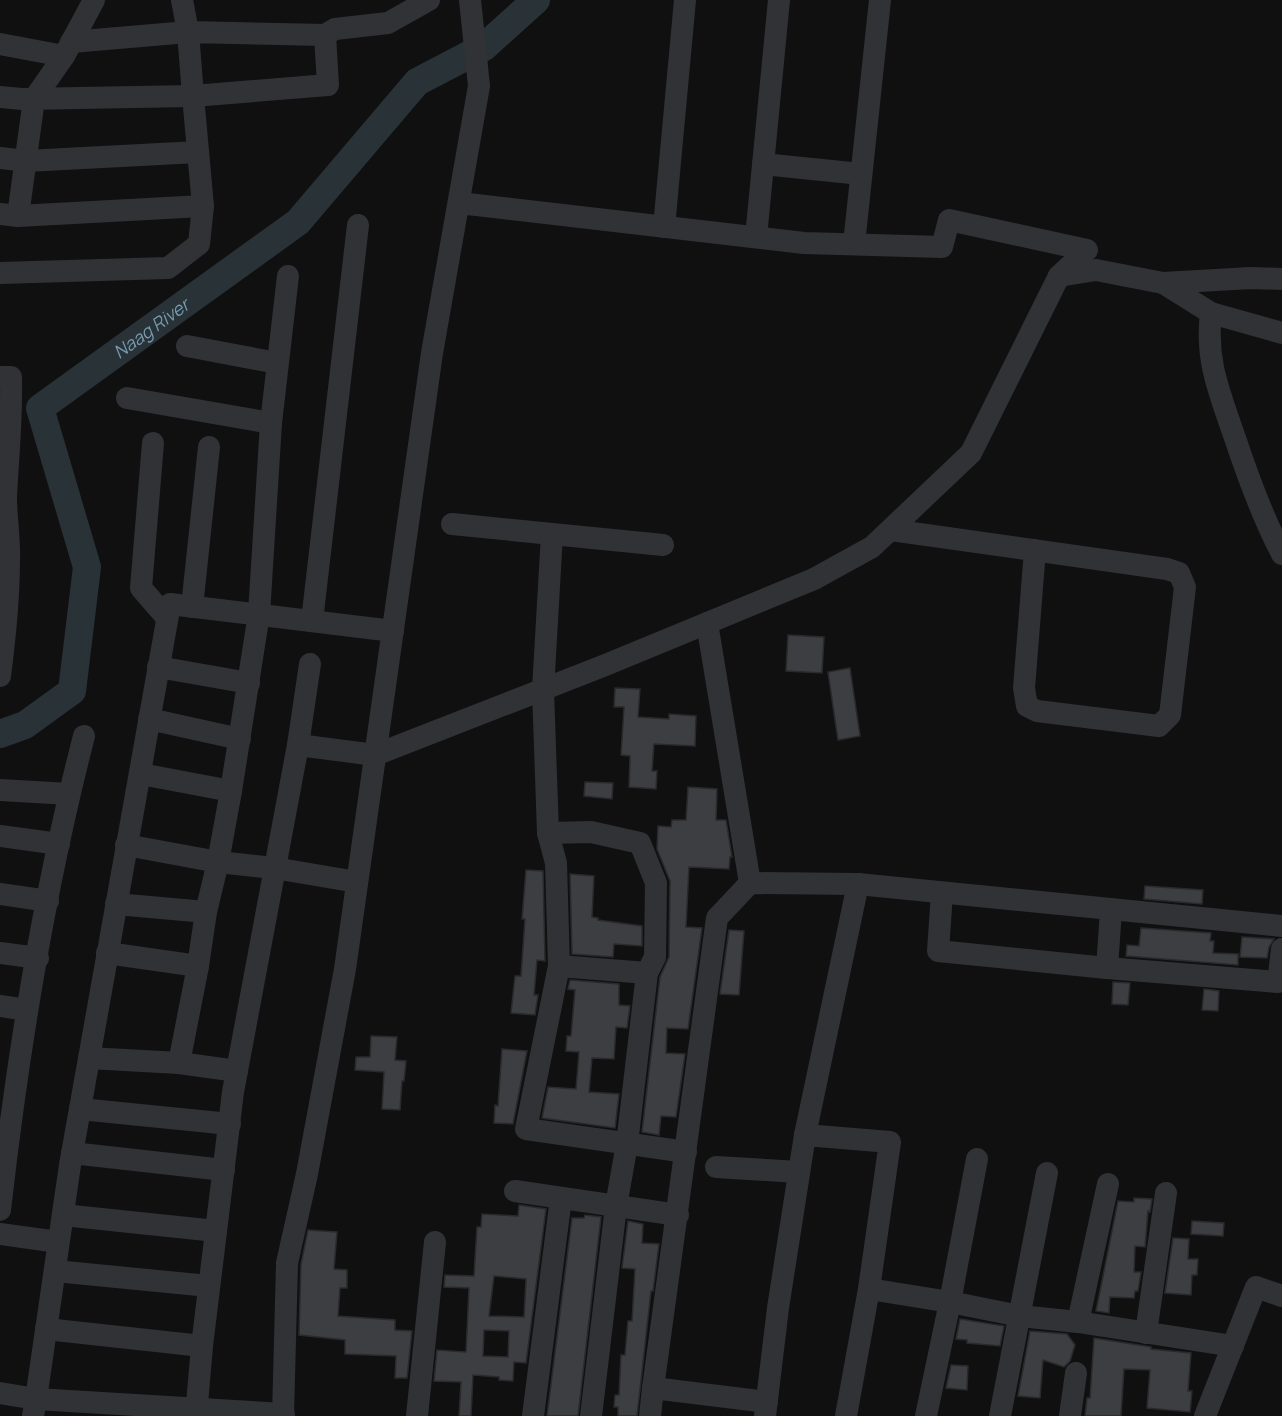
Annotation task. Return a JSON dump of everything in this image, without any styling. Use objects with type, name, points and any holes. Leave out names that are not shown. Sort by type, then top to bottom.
[{"type":"street","points":[[94,0],[67,49],[34,99],[26,161],[9,215],[203,206]]},
{"type":"street","points":[[0,273],[168,268],[199,244],[203,206],[188,32],[182,0]]},
{"type":"street","points":[[0,44],[67,49],[188,32],[325,35],[335,28],[388,23],[429,0]]},
{"type":"street","points":[[0,1393],[34,1407],[284,1415],[287,1263],[307,1174],[345,969],[432,353],[479,86],[470,0]]},
{"type":"street","points":[[664,227],[686,0]]},
{"type":"street","points":[[756,237],[779,0]]},
{"type":"street","points":[[854,244],[880,0]]},
{"type":"street","points":[[0,97],[34,99],[193,96],[327,85],[325,35]]},
{"type":"street","points":[[0,158],[26,161],[198,152]]},
{"type":"street","points":[[763,164],[861,174]]},
{"type":"street","points":[[298,745],[375,755],[543,690],[814,579],[872,547],[971,453],[1059,276],[1087,250],[949,220],[942,247],[804,243],[459,203]]},
{"type":"street","points":[[312,621],[358,225]]},
{"type":"street","points":[[1059,276],[1096,270],[1163,283],[1251,278],[1282,279]]},
{"type":"street","points":[[179,1063],[206,912],[231,791],[259,614],[270,423],[288,276]]},
{"type":"street","points":[[1163,283],[1211,313],[1282,333]]},
{"type":"street","points":[[1211,313],[1208,335],[1215,380],[1248,476],[1282,554]]},
{"type":"street","points":[[187,346],[278,363]]},
{"type":"street","points":[[0,377],[11,377],[5,441],[4,611],[0,676]]},
{"type":"street","points":[[127,398],[270,423]]},
{"type":"street","points":[[153,443],[141,588],[167,618]]},
{"type":"street","points":[[192,606],[209,447]]},
{"type":"street","points":[[452,524],[663,545]]},
{"type":"street","points":[[891,530],[1035,550],[1167,569],[1179,573],[1185,587],[1170,715],[1160,726],[1037,711],[1027,706],[1024,688],[1035,550]]},
{"type":"street","points":[[552,534],[543,690],[548,833],[556,863],[559,966],[526,1129],[686,1152]]},
{"type":"street","points":[[34,1407],[72,1154],[170,604],[393,631]]},
{"type":"street","points":[[707,623],[750,883]]},
{"type":"street","points":[[196,1413],[209,1286],[237,1071],[298,745],[310,664]]},
{"type":"street","points":[[158,667],[249,683]]},
{"type":"street","points":[[148,719],[240,739]]},
{"type":"street","points":[[0,1210],[9,1067],[27,1010],[69,794],[84,736]]},
{"type":"street","points":[[141,774],[231,791]]},
{"type":"street","points":[[0,790],[69,794]]},
{"type":"street","points":[[548,833],[591,832],[640,843],[656,883],[655,957],[647,973],[591,1416]]},
{"type":"street","points":[[0,836],[59,844]]},
{"type":"street","points":[[126,845],[218,862],[274,868],[357,882]]},
{"type":"street","points":[[650,1416],[717,918],[750,883],[858,884],[1282,926]]},
{"type":"street","points":[[653,1388],[766,1409],[778,1308],[805,1135],[858,884]]},
{"type":"street","points":[[942,893],[938,951],[1278,982],[1282,948]]},
{"type":"street","points":[[0,894],[48,901]]},
{"type":"street","points":[[116,904],[206,912]]},
{"type":"street","points":[[1107,968],[1111,910]]},
{"type":"street","points":[[0,953],[38,958]]},
{"type":"street","points":[[107,953],[198,966]]},
{"type":"street","points":[[559,966],[647,973]]},
{"type":"street","points":[[0,1006],[27,1010]]},
{"type":"street","points":[[89,1058],[179,1063],[237,1071]]},
{"type":"street","points":[[80,1109],[230,1124]]},
{"type":"street","points":[[805,1135],[890,1142],[869,1289],[846,1416]]},
{"type":"street","points":[[72,1154],[224,1170]]},
{"type":"street","points":[[926,1416],[977,1159]]},
{"type":"street","points":[[716,1167],[799,1172]]},
{"type":"street","points":[[1000,1416],[1047,1173]]},
{"type":"street","points":[[1078,1322],[1108,1184]]},
{"type":"street","points":[[515,1191],[678,1215]]},
{"type":"street","points":[[1146,1333],[1166,1193]]},
{"type":"street","points":[[533,1416],[561,1198]]},
{"type":"street","points":[[63,1215],[216,1231]]},
{"type":"street","points":[[0,1234],[58,1242]]},
{"type":"street","points":[[417,1416],[435,1242]]},
{"type":"street","points":[[55,1271],[209,1286]]},
{"type":"street","points":[[1205,1416],[1256,1287],[1282,1296]]},
{"type":"street","points":[[869,1289],[1020,1316],[1078,1322],[1233,1346]]},
{"type":"street","points":[[46,1329],[202,1346]]},
{"type":"street","points":[[1070,1416],[1077,1373]]},
{"type":"building","points":[[788,635],[824,637],[822,673],[786,671]]},
{"type":"building","points":[[850,668],[860,736],[838,740],[828,672]]},
{"type":"building","points":[[615,688],[640,689],[638,717],[669,719],[669,714],[696,716],[695,746],[654,744],[652,771],[657,771],[656,789],[629,787],[630,756],[621,755],[624,707],[614,707]]},
{"type":"building","points":[[585,782],[613,783],[612,799],[584,796]]},
{"type":"building","points":[[688,787],[717,789],[716,820],[726,820],[732,857],[730,857],[729,869],[689,867],[686,927],[702,928],[688,1029],[667,1028],[666,1053],[685,1054],[676,1117],[661,1116],[659,1135],[642,1132],[660,977],[669,957],[670,881],[657,849],[658,826],[671,827],[672,820],[686,820]]},
{"type":"building","points":[[526,870],[543,871],[545,961],[537,960],[534,995],[538,995],[535,1015],[511,1013],[515,976],[521,976]]},
{"type":"building","points":[[570,874],[594,876],[592,917],[598,920],[642,926],[642,946],[614,944],[613,957],[572,954]]},
{"type":"building","points":[[1145,886],[1203,890],[1202,904],[1144,899]]},
{"type":"building","points":[[1141,928],[1211,933],[1210,941],[1214,941],[1213,953],[1238,954],[1238,965],[1126,956],[1127,945],[1139,946]]},
{"type":"building","points":[[729,930],[744,931],[739,995],[720,994]]},
{"type":"building","points":[[1242,937],[1274,939],[1269,947],[1267,958],[1240,957]]},
{"type":"building","points":[[570,980],[619,984],[619,1005],[630,1006],[627,1028],[616,1027],[614,1059],[592,1058],[589,1092],[619,1094],[615,1128],[542,1118],[548,1087],[576,1089],[579,1052],[566,1051],[567,1036],[571,1036],[575,990],[568,989]]},
{"type":"building","points":[[1113,982],[1130,983],[1128,1005],[1112,1004]]},
{"type":"building","points":[[1204,989],[1219,991],[1218,1011],[1202,1010]]},
{"type":"building","points":[[371,1036],[397,1037],[395,1060],[406,1061],[400,1110],[382,1109],[384,1072],[355,1070],[356,1057],[370,1057]]},
{"type":"building","points":[[502,1049],[527,1051],[513,1124],[494,1123],[495,1105],[498,1106]]},
{"type":"building","points":[[1134,1198],[1152,1199],[1150,1212],[1148,1211],[1145,1247],[1135,1246],[1134,1272],[1141,1272],[1138,1291],[1135,1291],[1134,1298],[1110,1297],[1109,1313],[1096,1311],[1118,1201],[1134,1202]]},
{"type":"building","points":[[519,1205],[546,1209],[526,1363],[514,1362],[513,1381],[499,1380],[499,1377],[473,1375],[471,1416],[459,1416],[461,1382],[434,1381],[437,1350],[466,1352],[469,1288],[444,1287],[445,1275],[474,1276],[477,1227],[481,1227],[482,1214],[518,1216]],"holes":[[[494,1276],[526,1279],[524,1317],[489,1316]],[[484,1330],[509,1331],[508,1357],[483,1356]]]},
{"type":"building","points":[[585,1215],[601,1217],[578,1416],[547,1416],[572,1218],[584,1218]]},
{"type":"building","points":[[628,1221],[643,1224],[642,1243],[659,1244],[653,1291],[651,1291],[637,1416],[618,1416],[618,1407],[614,1407],[615,1395],[619,1395],[621,1355],[625,1355],[628,1321],[632,1321],[635,1269],[622,1268]]},
{"type":"building","points":[[1192,1221],[1224,1223],[1223,1236],[1191,1234]]},
{"type":"building","points":[[308,1230],[337,1232],[334,1269],[347,1270],[347,1288],[340,1288],[338,1316],[395,1320],[395,1330],[412,1331],[407,1378],[395,1378],[396,1356],[345,1354],[345,1340],[299,1335],[301,1264]]},
{"type":"building","points":[[1173,1238],[1189,1239],[1188,1259],[1198,1259],[1197,1275],[1192,1275],[1191,1295],[1165,1293]]},
{"type":"building","points":[[960,1319],[1004,1326],[1000,1346],[967,1343],[967,1340],[956,1339]]},
{"type":"building","points":[[1030,1331],[1067,1334],[1075,1345],[1070,1361],[1064,1367],[1043,1360],[1040,1398],[1018,1396]]},
{"type":"building","points":[[1094,1338],[1151,1347],[1151,1349],[1191,1353],[1188,1391],[1192,1391],[1190,1412],[1147,1408],[1150,1370],[1124,1369],[1121,1416],[1085,1416],[1087,1398],[1090,1398]]},
{"type":"building","points":[[951,1365],[968,1366],[967,1390],[946,1388]]},
{"type":"waterway","name":"Naag River","points":[[0,734],[25,725],[72,691],[87,567],[40,408],[298,222],[417,82],[484,47],[536,0]]}]
